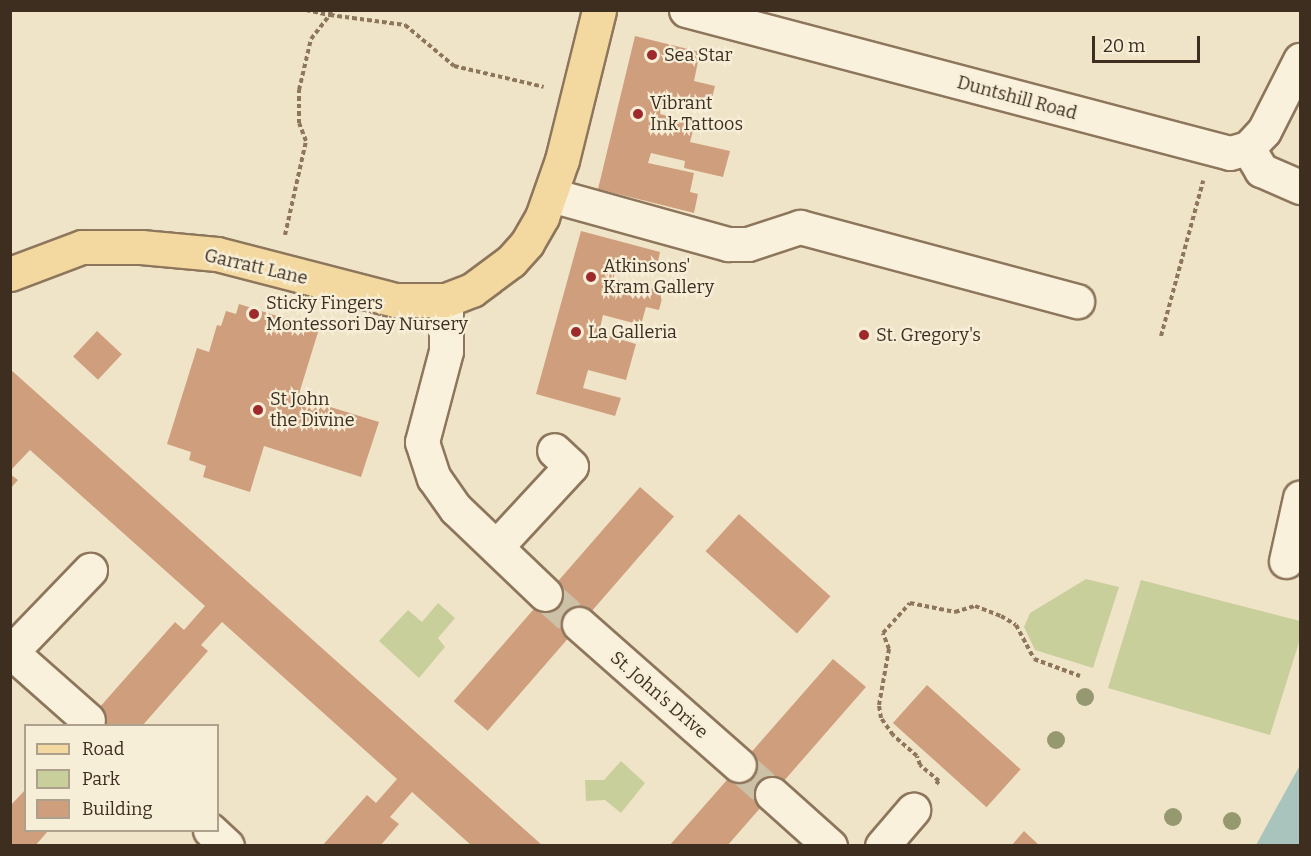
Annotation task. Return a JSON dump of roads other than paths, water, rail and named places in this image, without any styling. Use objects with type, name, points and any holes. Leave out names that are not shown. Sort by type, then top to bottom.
[{"type":"main road","name":"Garratt Lane","points":[[10,274],[55,255],[94,247],[217,254],[395,300],[446,300],[490,280],[527,243],[551,195],[579,98],[599,10]]},
{"type":"street","name":"Duntshill Road","points":[[686,10],[1230,153],[1248,148]]},
{"type":"street","points":[[1300,60],[1264,130],[1248,148],[1261,170],[1300,187]]},
{"type":"street","points":[[551,195],[728,244],[748,244],[800,227],[1077,301]]},
{"type":"street","points":[[446,300],[446,351],[422,442],[434,478],[445,493],[544,594]]},
{"type":"street","points":[[496,547],[571,465],[554,450]]},
{"type":"street","points":[[1286,561],[1300,498]]},
{"type":"street","points":[[88,720],[11,652],[90,570]]},
{"type":"street","name":"St. John's Drive","points":[[579,624],[739,765]]},
{"type":"street","points":[[772,794],[830,846]]},
{"type":"street","points":[[882,846],[913,810]]},
{"type":"street","points":[[211,832],[227,846]]},
{"type":"water","points":[[1300,765],[1300,845],[1256,845]]},
{"type":"tunnel","points":[[545,594],[579,624]]},
{"type":"tunnel","points":[[739,765],[772,794]]},
{"type":"place","name":"Sea Star","points":[[652,55]]},
{"type":"place","name":"Vibrant Ink Tattoos","points":[[638,114]]},
{"type":"place","name":"Atkinsons' Kram Gallery","points":[[591,277]]},
{"type":"place","name":"Sticky Fingers Montessori Day Nursery","points":[[254,314]]},
{"type":"place","name":"La Galleria","points":[[576,332]]},
{"type":"place","name":"St. Gregory's","points":[[864,335]]},
{"type":"place","name":"St John the Divine","points":[[258,410]]}]
